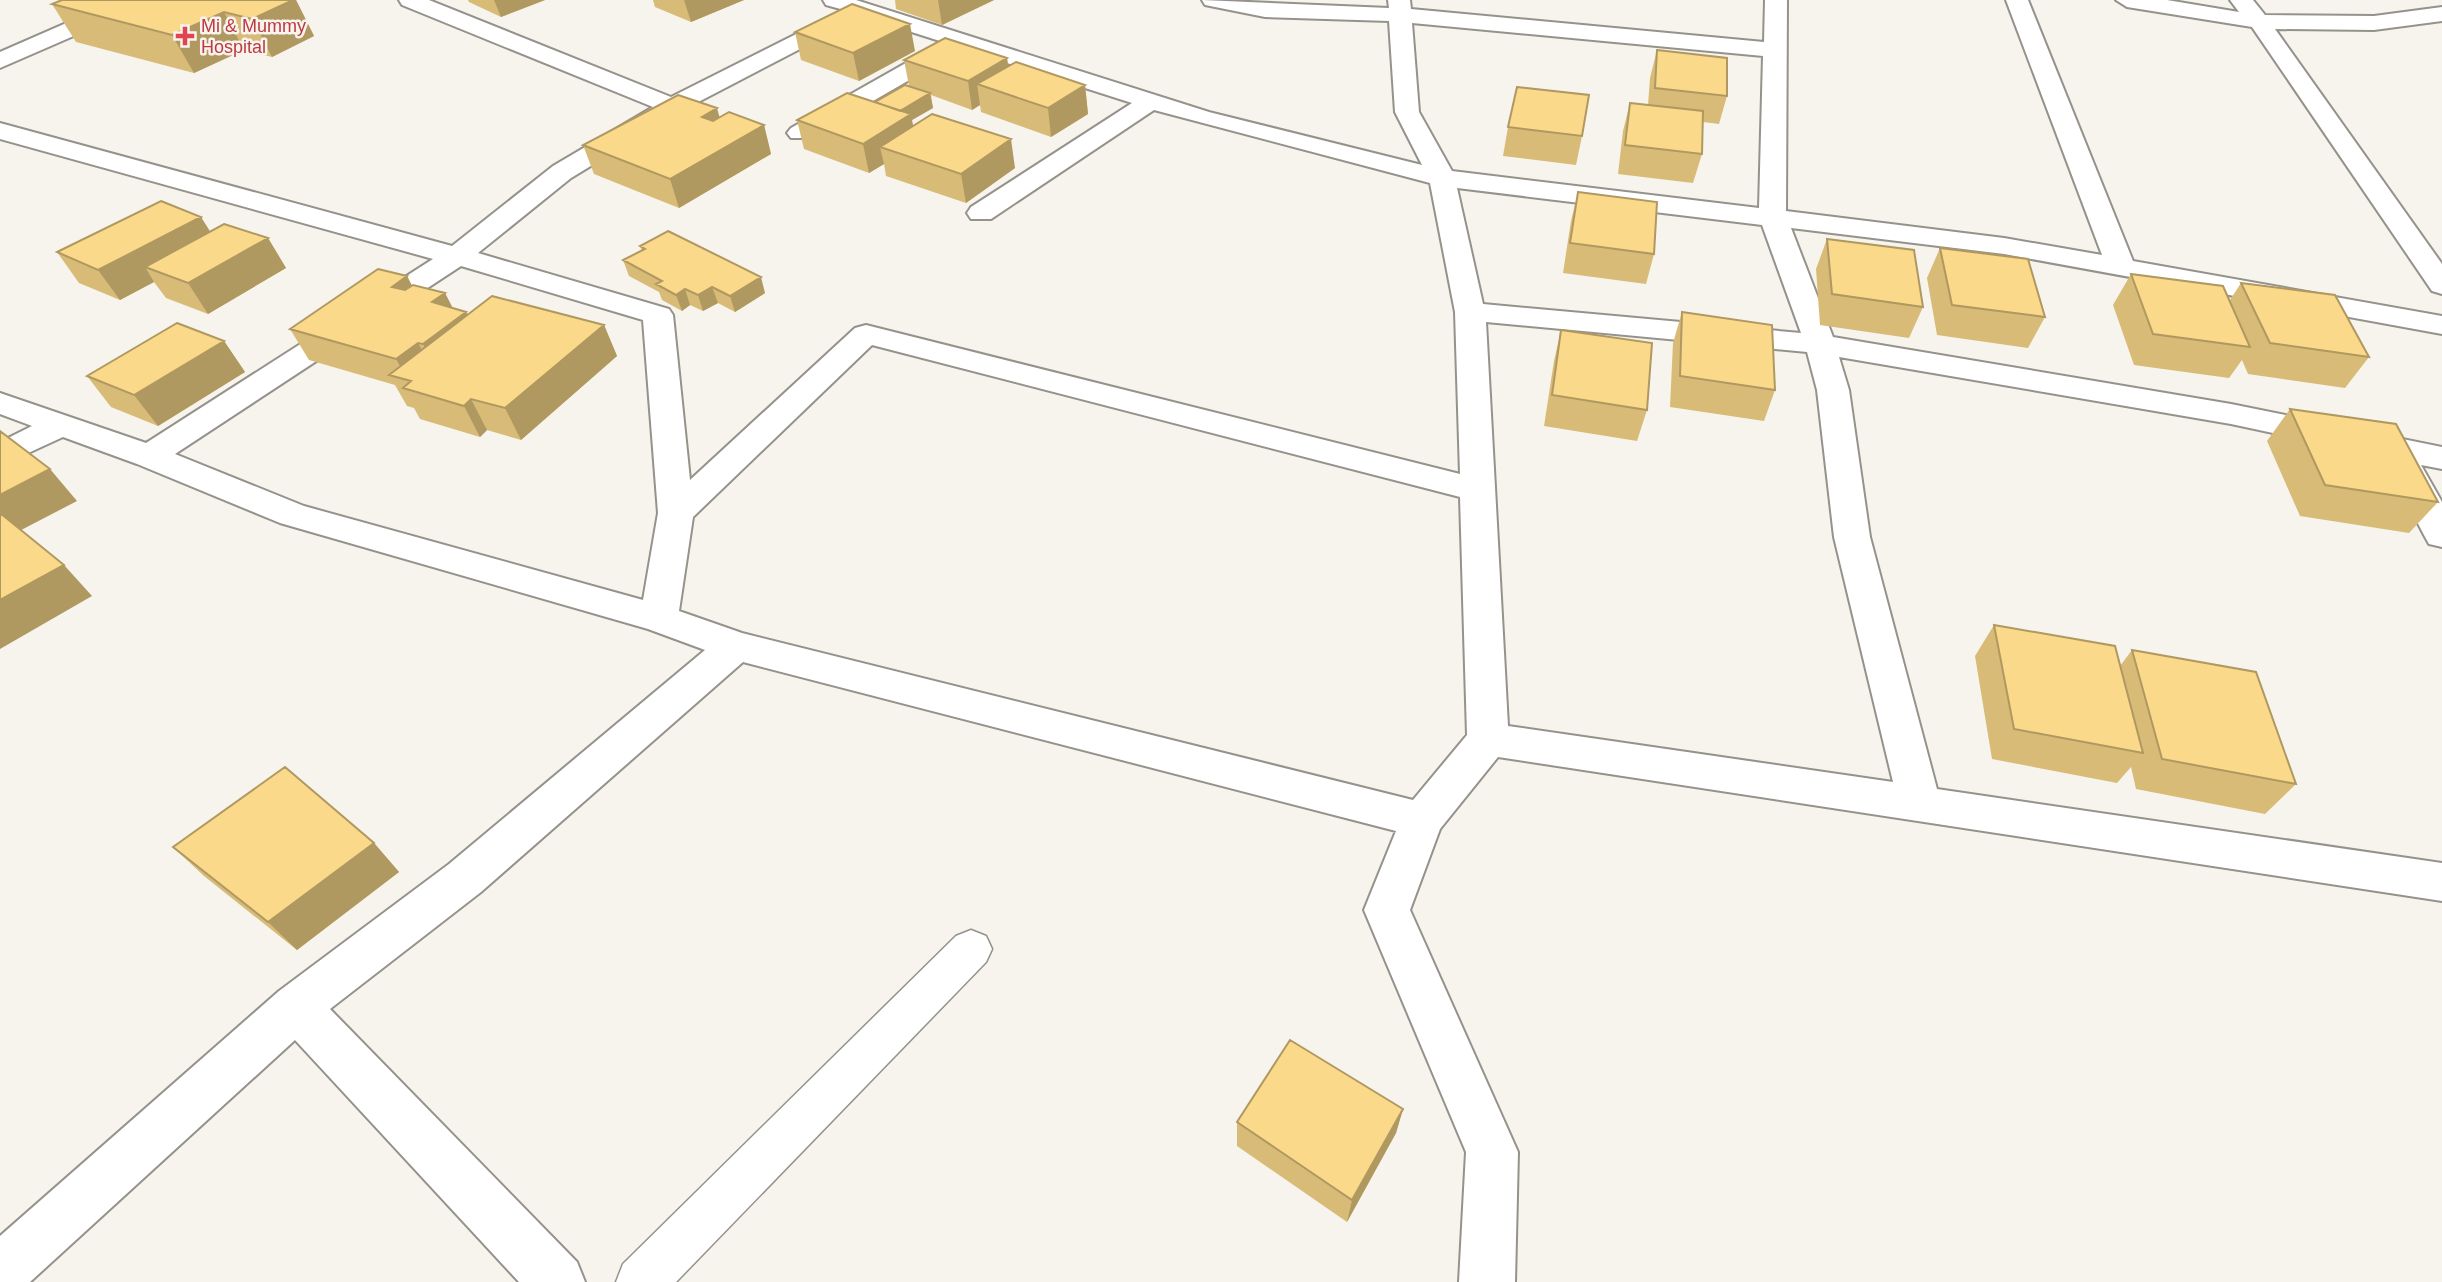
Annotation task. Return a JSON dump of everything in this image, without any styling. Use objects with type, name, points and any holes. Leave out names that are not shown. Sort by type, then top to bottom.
[{"type":"street","points":[[0,61],[137,0]]},
{"type":"street","points":[[410,0],[672,106]]},
{"type":"street","points":[[834,0],[1150,102],[1443,178],[2004,246],[2442,326]]},
{"type":"street","points":[[1213,0],[1265,10],[1400,7],[1774,50]]},
{"type":"street","points":[[1776,0],[1772,216],[1820,344],[1833,390],[1852,537],[1919,803]]},
{"type":"street","points":[[2017,0],[2121,267]]},
{"type":"street","points":[[2127,0],[2259,22],[2374,23],[2442,14]]},
{"type":"street","points":[[2241,0],[2442,285]]},
{"type":"street","points":[[1400,7],[1407,112],[1443,178],[1470,312],[1488,739],[1422,820],[1387,910],[1492,1152],[1487,1282]]},
{"type":"street","points":[[149,456],[457,256],[562,172],[672,106],[861,9]]},
{"type":"street","points":[[800,133],[960,42]]},
{"type":"street","points":[[981,213],[1150,102]]},
{"type":"street","points":[[0,131],[457,256],[657,315],[676,513],[659,618]]},
{"type":"street","points":[[1470,312],[1820,344],[2231,414],[2442,458]]},
{"type":"street","points":[[676,513],[866,334],[1477,490]]},
{"type":"street","points":[[0,402],[149,456],[292,516],[659,618],[736,646],[1422,820]]},
{"type":"street","points":[[0,455],[63,424]]},
{"type":"street","points":[[2396,449],[2442,535]]},
{"type":"street","points":[[0,1272],[296,1007],[465,878],[736,646]]},
{"type":"street","points":[[1488,739],[2442,881]]},
{"type":"street","points":[[296,1007],[556,1282]]},
{"type":"lane","points":[[641,1282],[971,950]]},
{"type":"building","points":[[62,0],[293,0],[252,19],[224,12],[172,35],[52,4]]},
{"type":"building","points":[[852,4],[910,24],[853,53],[795,32]]},
{"type":"building","points":[[945,38],[1007,58],[968,81],[904,60]]},
{"type":"building","points":[[1657,50],[1727,58],[1727,96],[1655,88]]},
{"type":"building","points":[[1016,62],[1085,85],[1048,108],[977,84]]},
{"type":"building","points":[[905,85],[930,93],[900,111],[875,102]]},
{"type":"building","points":[[1517,87],[1589,95],[1582,136],[1508,127]]},
{"type":"building","points":[[847,93],[911,114],[863,144],[797,120]]},
{"type":"building","points":[[678,95],[717,108],[702,117],[713,121],[729,112],[764,125],[670,179],[583,145]]},
{"type":"building","points":[[1630,103],[1703,111],[1702,154],[1625,145]]},
{"type":"building","points":[[932,114],[1011,139],[961,174],[880,147]]},
{"type":"building","points":[[1578,192],[1657,202],[1654,254],[1570,243]]},
{"type":"building","points":[[161,201],[201,217],[98,270],[57,252]]},
{"type":"building","points":[[224,224],[268,238],[188,283],[145,267]]},
{"type":"building","points":[[668,231],[761,277],[730,296],[712,287],[698,295],[685,289],[676,295],[656,284],[662,281],[623,260],[645,249],[640,246]]},
{"type":"building","points":[[1827,239],[1914,250],[1923,307],[1832,294]]},
{"type":"building","points":[[1940,248],[2028,259],[2045,317],[1952,305]]},
{"type":"building","points":[[378,269],[407,276],[392,287],[405,290],[413,285],[445,293],[432,302],[466,312],[423,344],[418,343],[396,359],[290,329]]},
{"type":"building","points":[[2131,274],[2223,286],[2250,347],[2153,334]]},
{"type":"building","points":[[2241,283],[2335,295],[2369,357],[2270,343]]},
{"type":"building","points":[[492,296],[604,325],[505,408],[471,399],[464,406],[403,388],[411,381],[389,375]]},
{"type":"building","points":[[1682,312],[1772,325],[1775,390],[1680,376]]},
{"type":"building","points":[[177,323],[224,341],[134,395],[87,376]]},
{"type":"building","points":[[1561,330],[1652,343],[1647,410],[1552,395]]},
{"type":"building","points":[[2290,409],[2396,424],[2438,502],[2325,485]]},
{"type":"building","points":[[0,431],[50,469],[0,495]]},
{"type":"building","points":[[0,513],[64,565],[0,600]]},
{"type":"building","points":[[1994,625],[2115,646],[2143,753],[2014,729]]},
{"type":"building","points":[[2132,650],[2256,672],[2296,784],[2162,759]]},
{"type":"building","points":[[285,767],[374,843],[268,922],[173,847]]},
{"type":"building","points":[[1290,1040],[1403,1109],[1352,1200],[1237,1122]]},
{"type":"place","name":"Mi & Mummy Hospital","points":[[185,36]]}]
